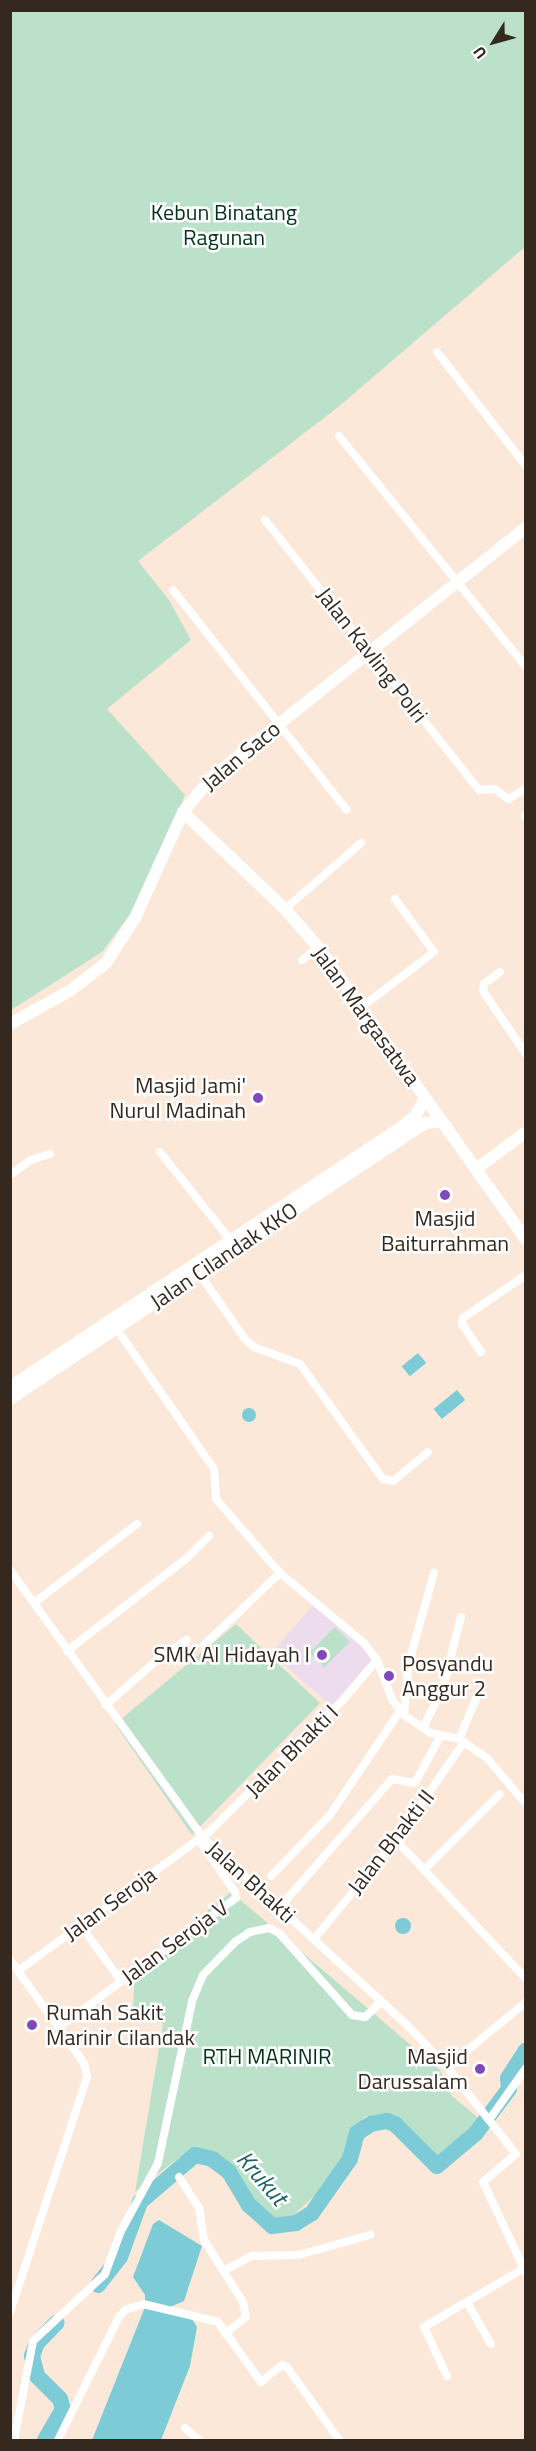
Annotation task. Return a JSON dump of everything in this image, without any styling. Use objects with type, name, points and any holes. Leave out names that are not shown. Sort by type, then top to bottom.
[{"type":"main road","name":"Jalan Saco","points":[[10,1024],[71,990],[106,963],[135,918],[183,812],[211,778],[525,527]]},
{"type":"main road","name":"Jalan Margasatwa","points":[[183,812],[285,909],[318,947],[363,1006],[525,1240]]},
{"type":"main road","name":"Jalan Cilandak KKO","points":[[196,1270],[231,1241],[399,1128],[416,1115],[425,1098]]},
{"type":"main road","name":"Jalan Cilandak KKO","points":[[10,1387],[113,1324],[426,1123],[442,1121]]},
{"type":"main road","points":[[476,1169],[525,1132]]},
{"type":"main road","name":"Jalan Cilandak KKO","points":[[10,1399],[113,1324]]},
{"type":"street","points":[[437,352],[525,466]]},
{"type":"street","points":[[339,436],[458,580],[525,668]]},
{"type":"street","name":"Jalan Kavling Polri","points":[[265,520],[479,790],[495,789],[509,799],[525,788]]},
{"type":"street","points":[[173,590],[347,810]]},
{"type":"street","points":[[285,909],[361,843]]},
{"type":"street","points":[[363,1006],[434,952],[395,899]]},
{"type":"street","points":[[302,960],[318,947]]},
{"type":"street","points":[[500,972],[484,984],[483,991],[525,1054]]},
{"type":"street","points":[[160,1152],[231,1241]]},
{"type":"street","points":[[10,1174],[32,1160],[50,1154]]},
{"type":"street","points":[[196,1270],[245,1339],[254,1347],[300,1364],[383,1479],[393,1481],[428,1452]]},
{"type":"street","points":[[482,1352],[462,1324],[463,1318],[525,1275]]},
{"type":"street","points":[[113,1324],[214,1469],[216,1499],[280,1573],[364,1643],[377,1660],[402,1713],[423,1728],[440,1737],[461,1741],[487,1758],[525,1804]]},
{"type":"street","points":[[34,1603],[137,1524]]},
{"type":"street","points":[[68,1651],[188,1557],[209,1536]]},
{"type":"street","name":"Jalan Bhakti","points":[[10,1570],[201,1839],[382,2001],[447,2067],[516,2154],[483,2182],[524,2271]]},
{"type":"street","points":[[204,1645],[280,1573]]},
{"type":"street","points":[[271,1876],[330,1815],[402,1713],[408,1666],[434,1573]]},
{"type":"street","points":[[423,1728],[443,1688],[461,1617]]},
{"type":"street","points":[[106,1705],[157,1660],[187,1640]]},
{"type":"street","name":"Jalan Bhakti I","points":[[201,1839],[344,1699],[377,1660]]},
{"type":"street","points":[[461,1741],[464,1724],[478,1694]]},
{"type":"street","points":[[279,1908],[392,1779],[415,1783],[440,1737]]},
{"type":"street","name":"Jalan Bhakti II","points":[[314,1939],[396,1840],[461,1741]]},
{"type":"street","points":[[424,1870],[500,1794]]},
{"type":"street","name":"Jalan Seroja","points":[[18,1971],[201,1839]]},
{"type":"street","name":"Jalan Seroja V","points":[[59,2027],[236,1898],[201,1839]]},
{"type":"street","points":[[396,1840],[525,1979]]},
{"type":"street","points":[[81,1926],[121,1981]]},
{"type":"street","points":[[14,2440],[33,2342],[105,2274],[121,2231],[158,2163],[192,2001],[203,1976],[235,1942],[250,1932],[269,1929],[279,1933],[352,2014],[365,2017],[382,2001]]},
{"type":"street","points":[[10,1960],[84,2063],[87,2077],[10,2312]]},
{"type":"street","points":[[447,2067],[468,2054],[525,2002]]},
{"type":"street","points":[[490,2121],[525,2068]]},
{"type":"street","points":[[179,2176],[199,2208],[204,2240],[225,2270],[243,2302],[246,2317],[225,2334]]},
{"type":"street","points":[[225,2270],[251,2256],[298,2255],[370,2235]]},
{"type":"street","points":[[447,2376],[424,2327],[524,2271]]},
{"type":"street","points":[[58,2440],[119,2318],[125,2310],[146,2304],[214,2319],[261,2382],[282,2365],[286,2367],[339,2440]]},
{"type":"street","points":[[468,2304],[491,2344]]},
{"type":"street","points":[[185,2428],[199,2440]]},
{"type":"shaded area","name":"SMK Al Hidayah I","points":[[313,1605],[373,1657],[331,1706],[271,1653]]},
{"type":"green space","name":"Kebun Binatang Ragunan","points":[[10,11],[526,11],[525,247],[337,408],[138,561],[169,600],[191,640],[107,709],[185,795],[143,897],[102,952],[11,1010]]},
{"type":"green space","points":[[236,1624],[320,1703],[192,1835],[115,1724]]},
{"type":"green space","points":[[335,1627],[350,1642],[324,1667],[310,1652]]},
{"type":"green space","name":"RTH MARINIR","points":[[231,1892],[440,2070],[452,2096],[482,2121],[436,2156],[390,2120],[365,2116],[328,2184],[272,2234],[209,2155],[180,2157],[135,2192],[163,2024],[133,2010],[135,1969]]},
{"type":"water","points":[[418,1353],[426,1363],[410,1376],[402,1366]]},
{"type":"water","points":[[457,1390],[465,1400],[442,1419],[434,1409]]},
{"type":"water","points":[[249,1408],[254,1410],[256,1415],[254,1420],[249,1422],[244,1420],[242,1415],[244,1410]]},
{"type":"water","points":[[403,1918],[411,1926],[403,1934],[395,1926]]},
{"type":"water","points":[[159,2220],[202,2246],[184,2301],[170,2307],[190,2316],[197,2327],[190,2366],[161,2440],[92,2440],[145,2307],[145,2295],[133,2277],[153,2224]]},
{"type":"waterway","name":"Krukut","points":[[98,2285],[120,2257],[140,2202],[195,2155],[212,2159],[229,2172],[249,2205],[272,2226],[296,2223],[312,2213],[350,2159],[357,2133],[371,2124],[387,2121],[395,2124],[437,2166],[476,2133],[509,2089],[508,2078],[526,2050]]},
{"type":"waterway","name":"Krukut","points":[[45,2440],[63,2409],[60,2399],[37,2376],[32,2356],[37,2343],[56,2323]]},
{"type":"place","name":"Masjid Jami' Nurul Madinah","points":[[258,1098]]},
{"type":"place","name":"Masjid Baiturrahman","points":[[445,1195]]},
{"type":"place","name":"SMK Al Hidayah I","points":[[322,1655]]},
{"type":"place","name":"Posyandu Anggur 2","points":[[389,1676]]},
{"type":"place","name":"Rumah Sakit Marinir Cilandak","points":[[32,2025]]},
{"type":"place","name":"Masjid Darussalam","points":[[480,2069]]}]
